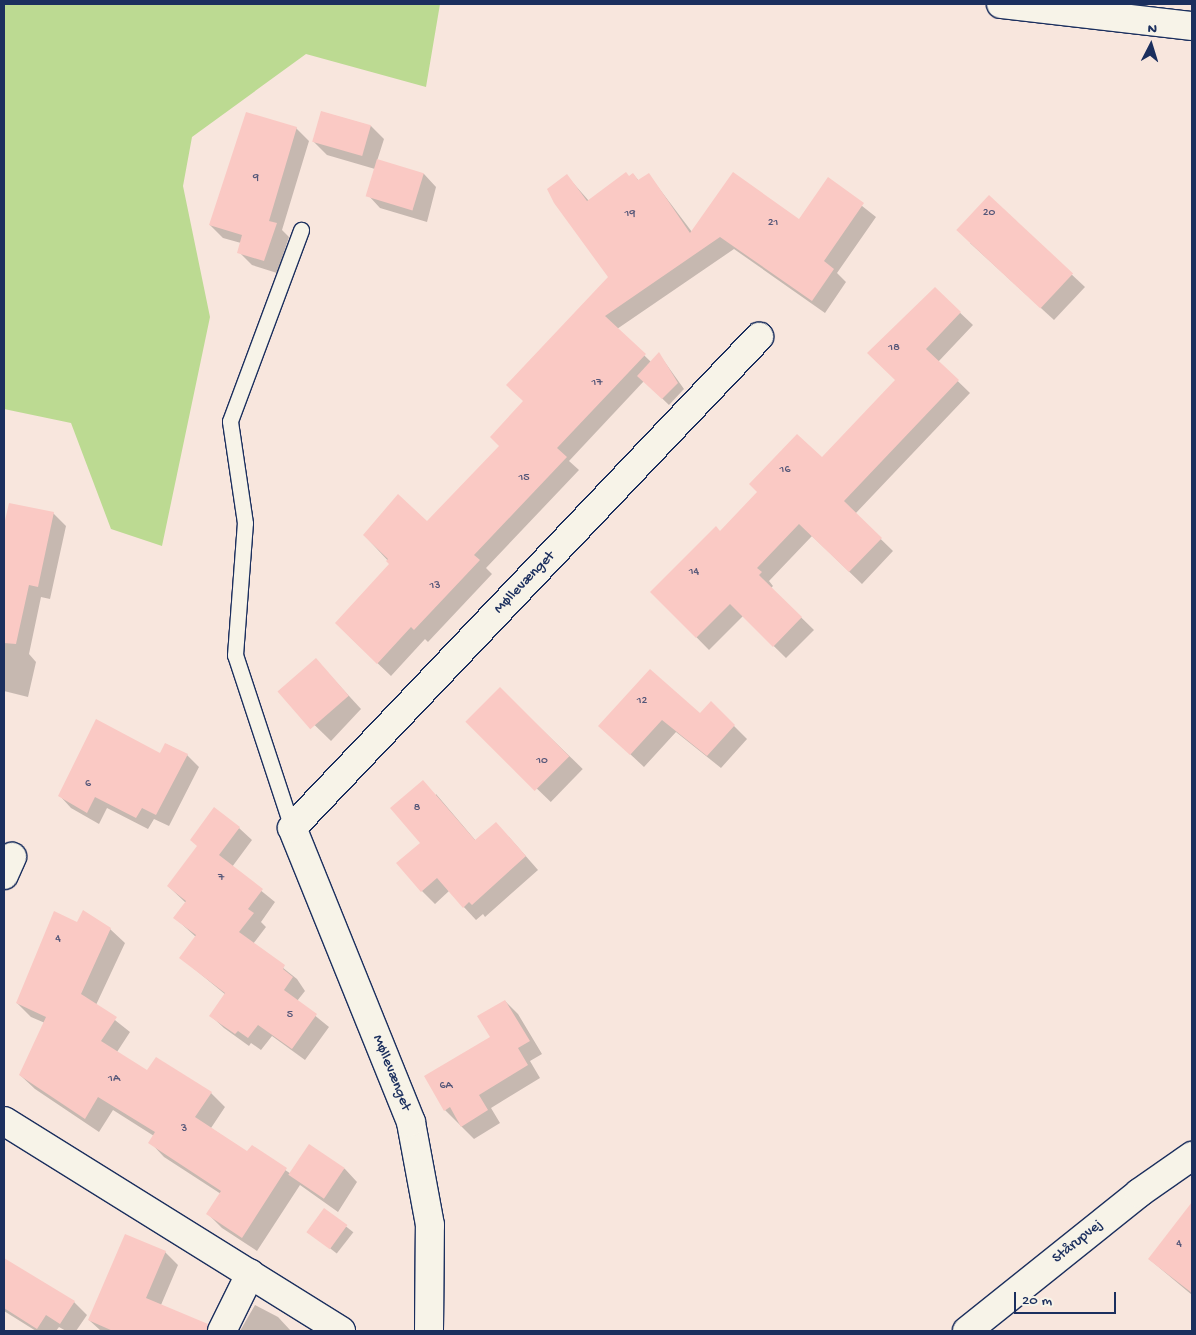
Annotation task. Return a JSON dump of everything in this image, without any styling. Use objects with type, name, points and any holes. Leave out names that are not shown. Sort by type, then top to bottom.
[{"type":"street","points":[[1001,4],[1192,26]]},
{"type":"street","name":"Møllevænget","points":[[429,1331],[430,1225],[411,1122],[292,828],[758,337]]},
{"type":"street","points":[[4,1122],[341,1331]]},
{"type":"street","name":"Stårupvej","points":[[967,1331],[1139,1193],[1192,1156]]},
{"type":"street","points":[[222,1331],[250,1274]]},
{"type":"lane","name":"Møllevænget","points":[[292,828],[235,655],[245,523],[230,421],[300,230]]},
{"type":"green space","points":[[4,4],[440,4],[426,87],[306,54],[192,137],[183,186],[210,317],[162,546],[111,529],[71,423],[4,409]]},
{"type":"building","points":[[321,111],[371,125],[362,156],[312,142]]},
{"type":"building","points":[[246,112],[297,127],[269,221],[277,223],[264,261],[237,253],[242,235],[209,225]]},
{"type":"building","points":[[377,159],[424,173],[412,211],[366,196]]},
{"type":"building","points":[[626,172],[629,176],[633,173],[638,180],[649,173],[690,233],[733,172],[799,219],[828,177],[864,203],[824,261],[834,269],[812,301],[720,237],[605,316],[646,354],[557,448],[567,457],[474,555],[480,560],[414,630],[411,627],[377,664],[335,623],[389,564],[386,561],[388,559],[363,535],[398,494],[427,521],[499,446],[490,437],[523,401],[506,385],[608,277],[554,203],[547,189],[567,174],[587,201]]},
{"type":"building","points":[[989,195],[1073,273],[1040,309],[956,230]]},
{"type":"building","points":[[935,287],[961,312],[926,349],[959,380],[844,501],[882,538],[849,572],[799,524],[757,568],[762,572],[759,575],[802,617],[773,647],[730,604],[696,638],[650,592],[716,526],[720,531],[757,492],[749,484],[797,434],[822,457],[895,380],[867,353]]},
{"type":"building","points":[[659,352],[678,383],[662,399],[637,376]]},
{"type":"building","points":[[9,503],[54,512],[38,587],[29,585],[16,644],[4,643],[4,525]]},
{"type":"building","points":[[316,658],[349,696],[310,729],[278,691]]},
{"type":"building","points":[[650,669],[700,713],[711,701],[735,725],[707,756],[662,720],[630,755],[598,726]]},
{"type":"building","points":[[500,687],[569,756],[535,791],[465,722]]},
{"type":"building","points":[[96,719],[160,753],[165,743],[188,754],[156,815],[142,808],[136,818],[95,797],[87,813],[58,796]]},
{"type":"building","points":[[423,780],[475,840],[496,822],[526,856],[472,905],[469,902],[463,908],[437,878],[421,892],[396,863],[420,843],[390,808]]},
{"type":"building","points":[[214,807],[240,827],[219,855],[263,889],[248,909],[254,913],[239,932],[285,965],[283,969],[293,977],[284,990],[317,1014],[292,1049],[258,1025],[248,1038],[238,1031],[235,1034],[209,1016],[225,993],[179,958],[196,935],[173,918],[186,901],[167,886],[197,846],[190,840]]},
{"type":"building","points":[[83,910],[111,928],[81,994],[117,1017],[101,1041],[147,1070],[156,1057],[212,1092],[195,1117],[247,1151],[252,1145],[287,1168],[242,1238],[206,1214],[221,1191],[148,1143],[155,1132],[98,1097],[85,1119],[19,1075],[46,1017],[16,1003],[54,911],[77,922]]},
{"type":"building","points":[[505,1000],[530,1041],[518,1048],[528,1065],[479,1095],[488,1110],[461,1127],[450,1107],[444,1111],[424,1076],[490,1037],[477,1016]]},
{"type":"building","points":[[309,1144],[345,1168],[324,1199],[288,1175]]},
{"type":"building","points":[[1192,1202],[1192,1293],[1148,1259]]},
{"type":"building","points":[[324,1208],[347,1225],[330,1249],[306,1232]]},
{"type":"building","points":[[125,1234],[166,1251],[146,1298],[208,1324],[206,1331],[113,1331],[88,1320]]},
{"type":"building","points":[[4,1258],[75,1301],[60,1324],[46,1315],[37,1329],[4,1308]]}]
